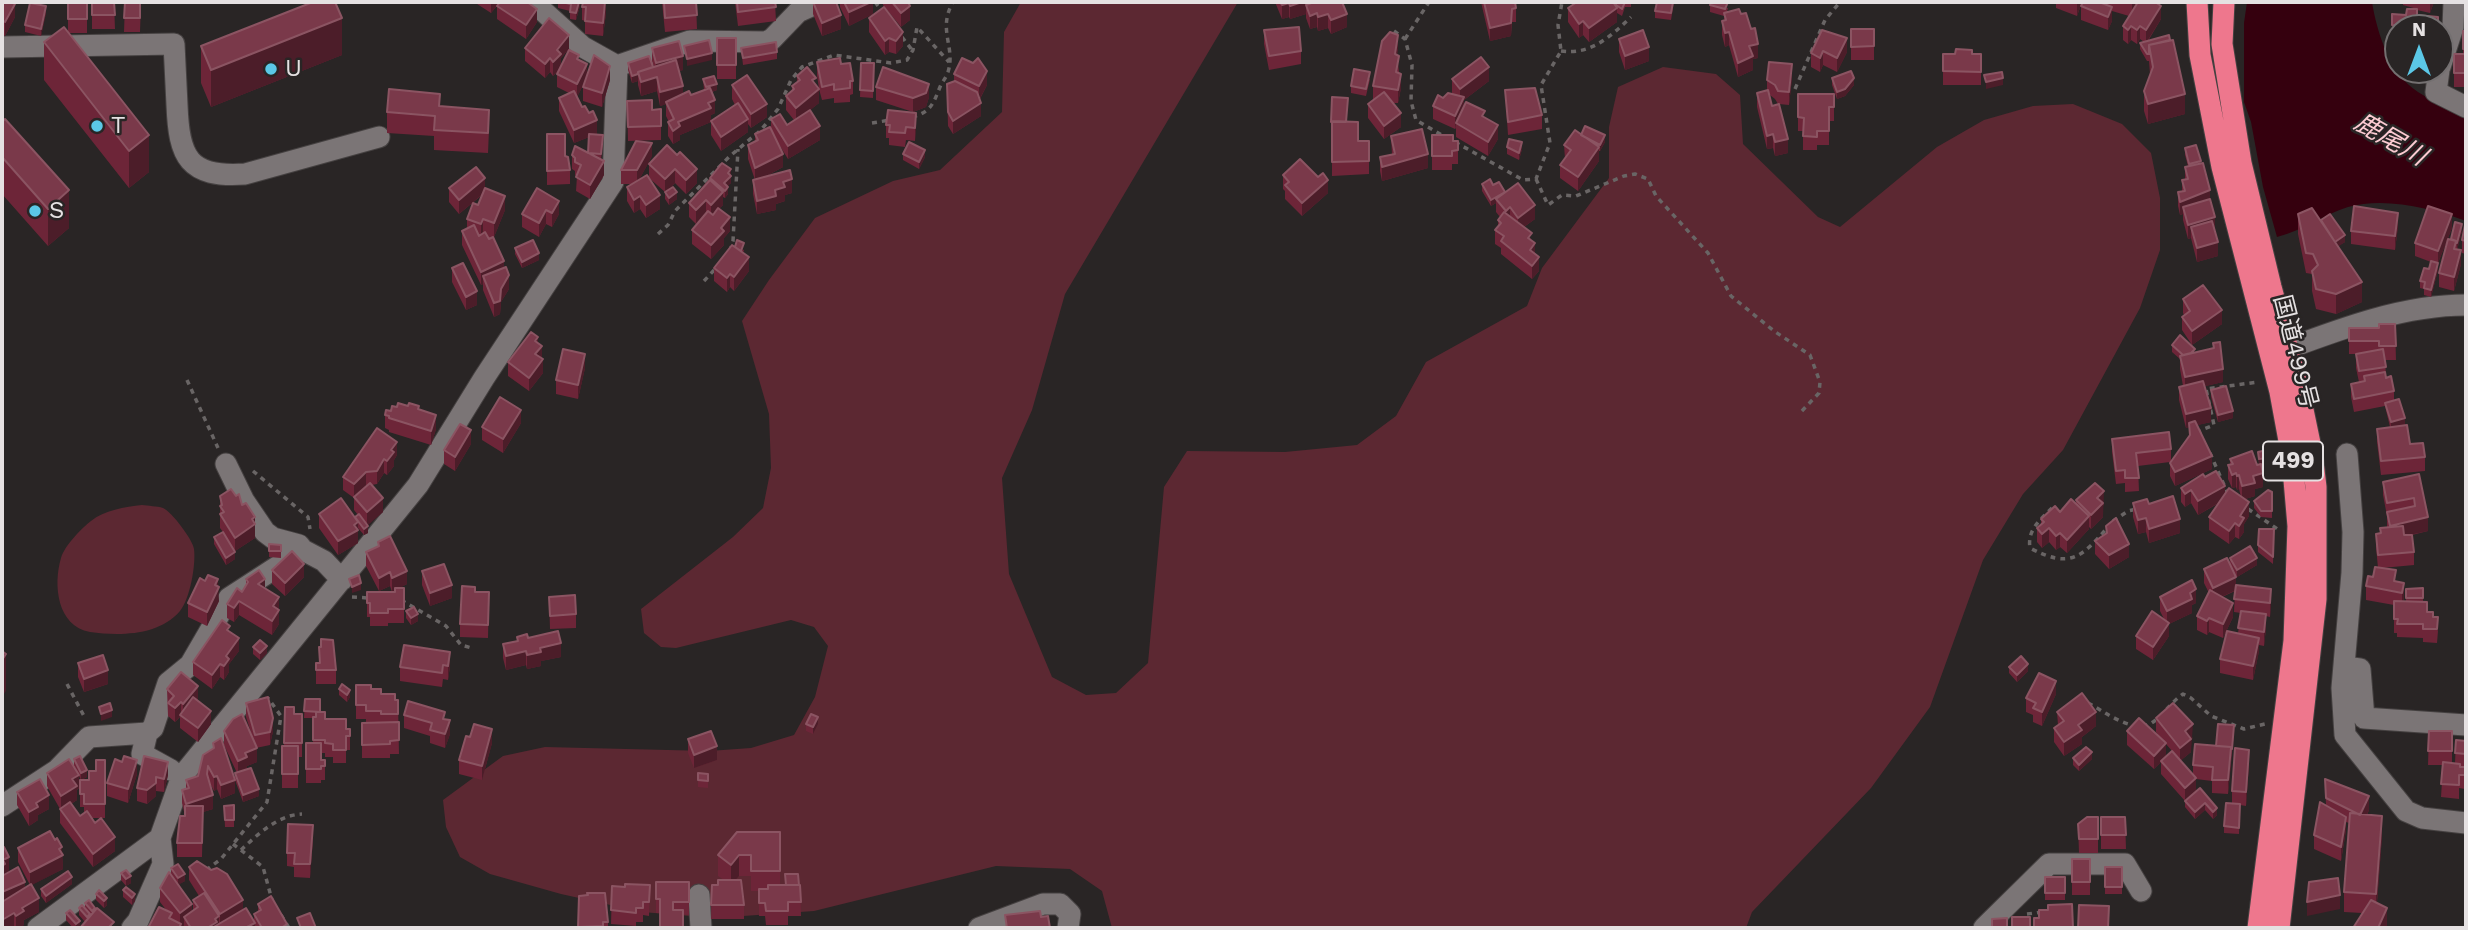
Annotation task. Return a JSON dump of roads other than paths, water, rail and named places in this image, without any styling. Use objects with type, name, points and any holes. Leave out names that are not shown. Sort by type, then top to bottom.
[{"type":"highway","name":"国道499号","points":[[2197,2],[2200,55],[2222,167],[2312,453],[2316,487],[2315,606],[2279,928]]},
{"type":"highway","name":"国道499号","points":[[2224,2],[2222,44],[2241,163],[2271,287],[2279,351],[2277,379],[2292,457],[2298,536],[2294,641],[2258,928]]},
{"type":"street","points":[[533,2],[583,47],[617,66],[690,41],[766,42],[798,12],[820,2]]},
{"type":"street","points":[[2454,2],[2460,27]]},
{"type":"street","points":[[2,47],[174,44],[178,135],[184,152],[199,169],[210,174],[245,174],[379,137]]},
{"type":"street","points":[[132,928],[163,864],[160,838],[182,776],[329,597],[435,462],[484,378],[612,182],[617,66]]},
{"type":"street","points":[[2437,84],[2436,92],[2466,107]]},
{"type":"street","points":[[2279,351],[2401,311],[2430,306],[2466,305]]},
{"type":"street","points":[[2347,454],[2353,532],[2350,608],[2342,688],[2345,735],[2406,811],[2422,818],[2466,823]]},
{"type":"street","points":[[226,464],[244,501],[265,532],[324,561],[342,580]]},
{"type":"street","points":[[2,806],[57,770],[89,737],[147,733],[153,728],[167,683],[195,659],[229,598],[301,548]]},
{"type":"street","points":[[2315,606],[2350,608]]},
{"type":"street","points":[[2344,667],[2360,669],[2364,718],[2466,725]]},
{"type":"street","points":[[147,733],[142,754],[182,776]]},
{"type":"street","points":[[38,928],[160,838]]},
{"type":"street","points":[[1992,921],[2049,864],[2125,864],[2141,891]]},
{"type":"street","points":[[699,895],[701,928]]},
{"type":"street","points":[[979,928],[1043,904],[1060,904],[1070,914],[1068,928]]},
{"type":"water","name":"鹿尾川","points":[[2247,2],[2372,2],[2384,47],[2384,84],[2408,84],[2466,118],[2466,221],[2408,205],[2362,204],[2339,210],[2277,237],[2244,102],[2244,23]]},
{"type":"place","name":"U","points":[[271,69]]},
{"type":"place","name":"T","points":[[97,126]]},
{"type":"place","name":"S","points":[[35,211]]}]
